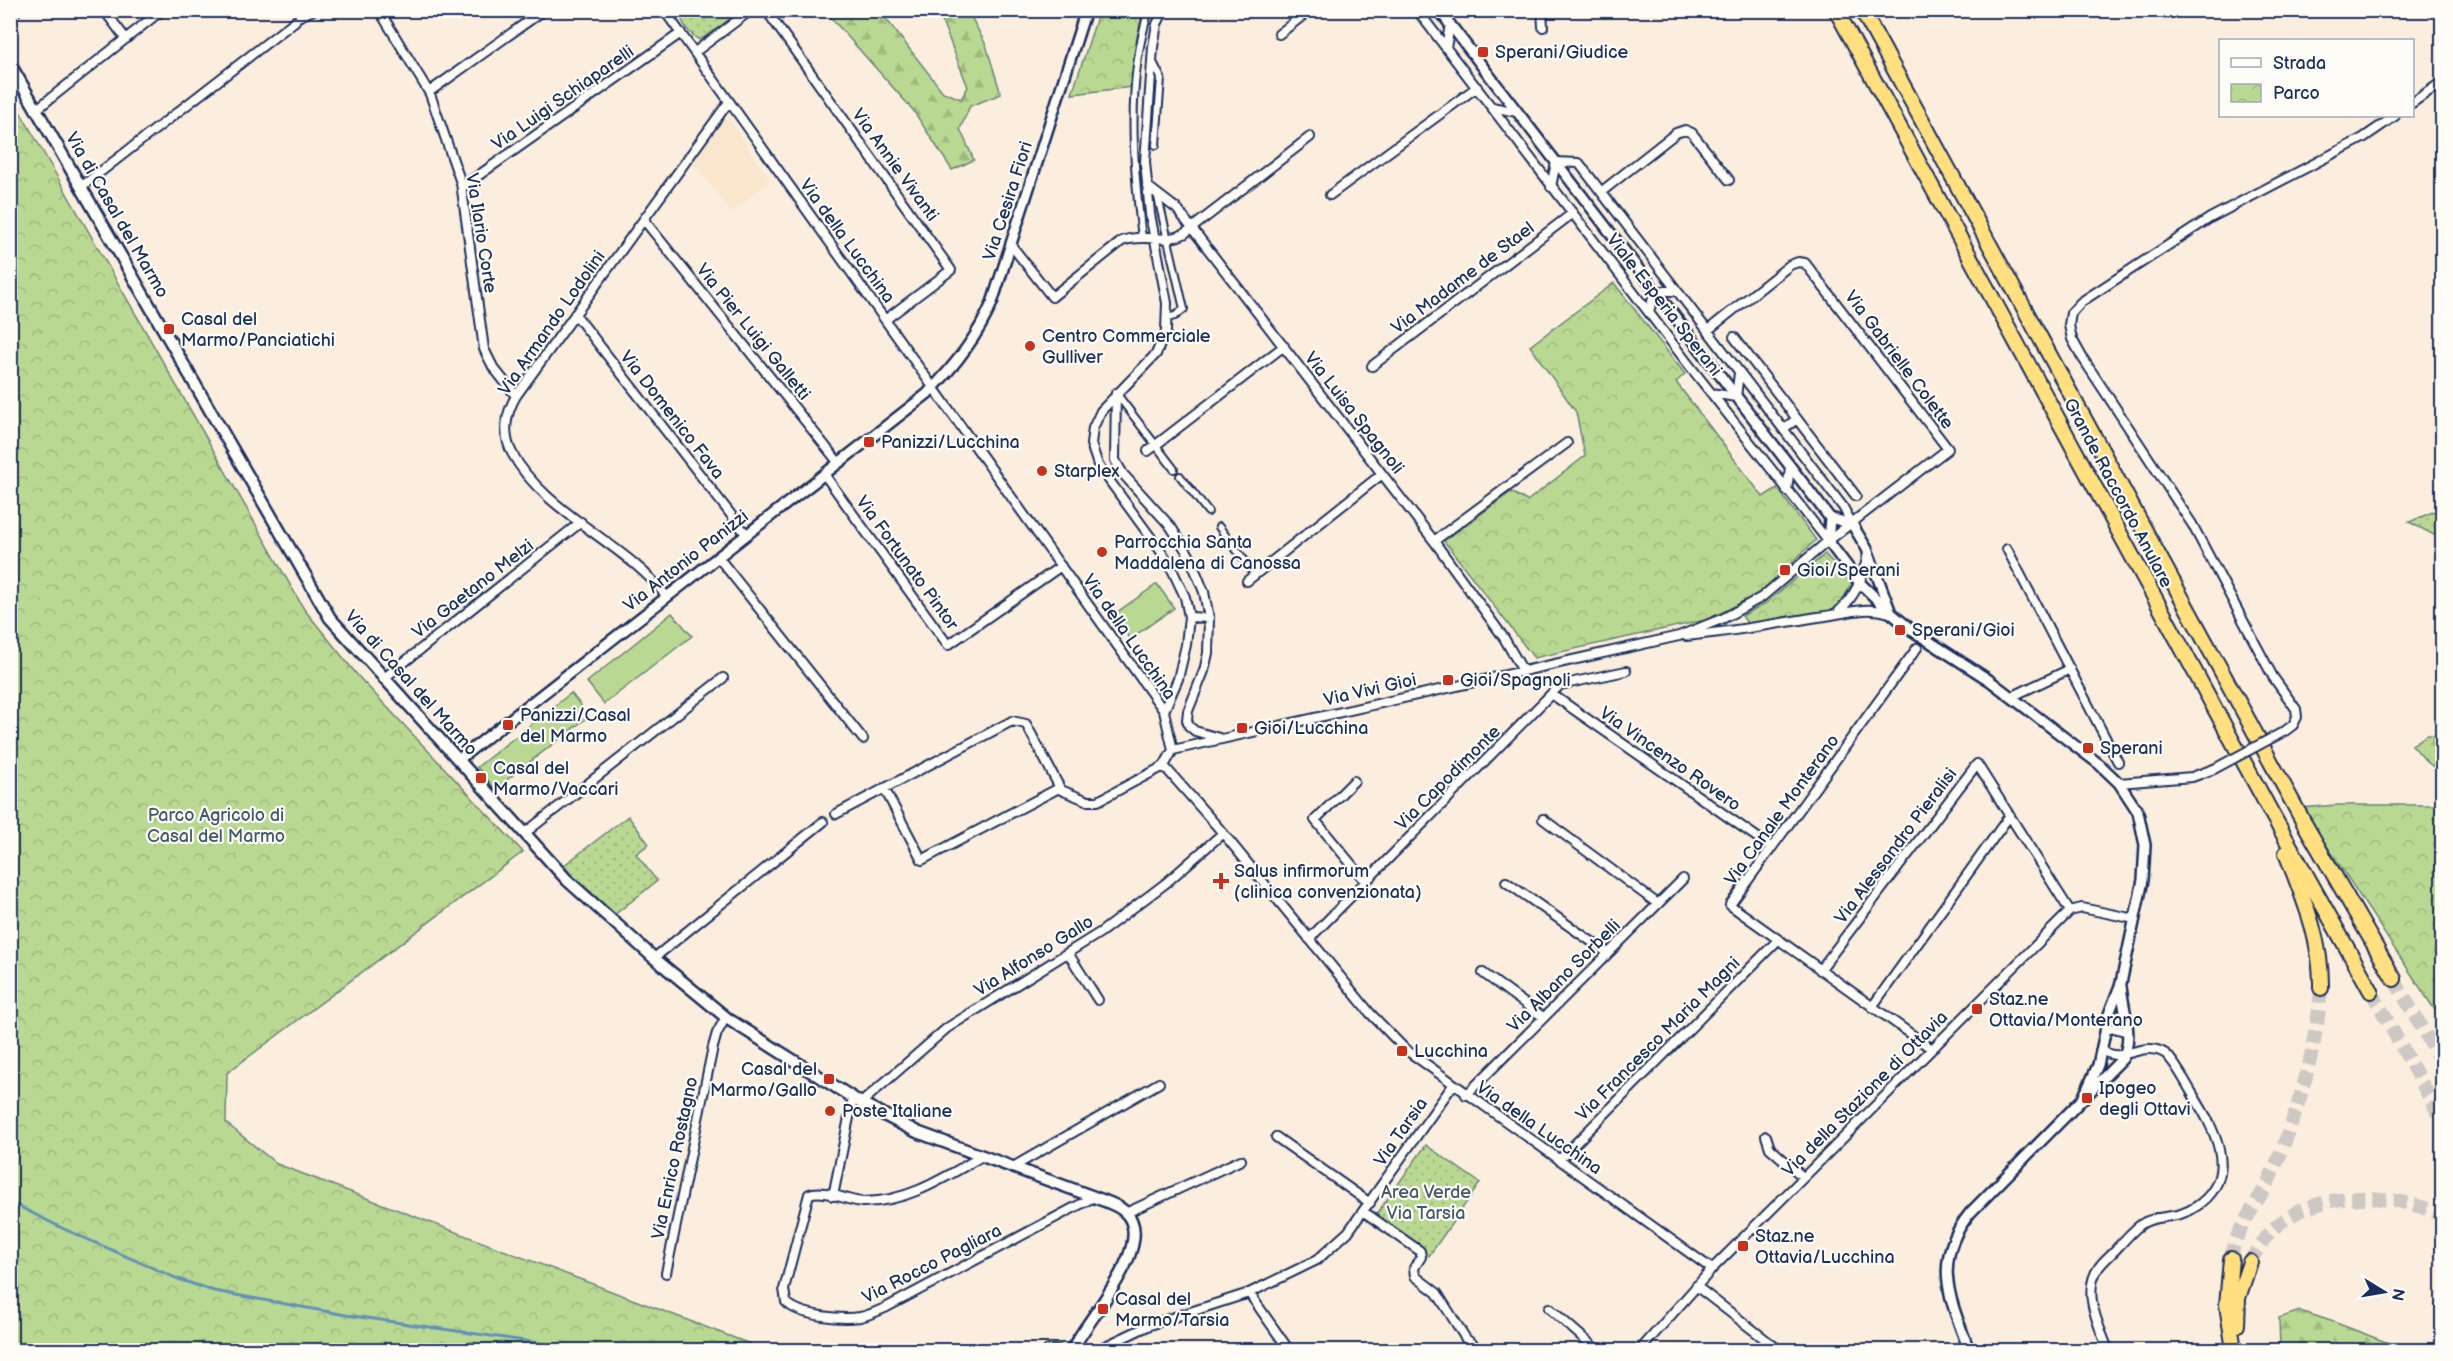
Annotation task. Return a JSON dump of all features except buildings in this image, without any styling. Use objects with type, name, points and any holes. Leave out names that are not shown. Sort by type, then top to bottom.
[{"type":"highway","name":"Grande Raccordo Anulare","points":[[1836,10],[2272,814],[2371,991]]},
{"type":"highway","name":"Grande Raccordo Anulare","points":[[1862,10],[2287,793],[2394,979]]},
{"type":"highway","points":[[2272,814],[2313,925],[2319,951],[2321,988]]},
{"type":"highway","points":[[2230,1259],[2227,1305],[2234,1350]]},
{"type":"highway","points":[[2239,1350],[2237,1305],[2250,1262]]},
{"type":"main road","name":"Via di Casal del Marmo","points":[[10,64],[330,618],[383,679],[594,906],[726,1017],[857,1101],[909,1128],[1095,1197],[1126,1213]]},
{"type":"main road","points":[[1072,1350],[1130,1257],[1133,1233],[1126,1213]]},
{"type":"street","points":[[10,17],[19,10]]},
{"type":"street","points":[[104,10],[126,39]]},
{"type":"street","points":[[37,109],[162,10]]},
{"type":"street","points":[[81,187],[298,19],[313,10]]},
{"type":"street","name":"Via Ilario Corte","points":[[379,10],[429,92],[462,187],[484,349],[493,367],[516,396]]},
{"type":"street","points":[[429,92],[544,10]]},
{"type":"street","points":[[695,52],[751,10]]},
{"type":"street","name":"Via Annie Vivanti","points":[[766,10],[951,270],[885,320]]},
{"type":"street","name":"Via Cesira Fiori","points":[[933,388],[966,350],[982,326],[992,303],[1086,10]]},
{"type":"street","points":[[1142,238],[1134,127],[1141,40],[1149,10]]},
{"type":"street","points":[[1164,10],[1155,30],[1145,136],[1147,186],[1165,291],[1167,318],[1164,338],[1158,351],[1101,411],[1093,428],[1091,444],[1094,459],[1168,561],[1182,588],[1189,617],[1183,661],[1175,688],[1164,711]]},
{"type":"street","points":[[1279,34],[1310,10]]},
{"type":"street","name":"Viale Esperia Sperani","points":[[1417,10],[1551,187],[1859,582],[1913,631],[1980,673],[2088,755],[2119,783],[2135,806],[2143,832],[2143,880],[2121,983]]},
{"type":"street","name":"Viale Esperia Sperani","points":[[1439,10],[1830,518]]},
{"type":"street","points":[[1542,10],[1543,27]]},
{"type":"street","name":"Via della Lucchina","points":[[667,12],[728,103],[1164,711],[1173,750]]},
{"type":"street","points":[[1446,48],[1450,24]]},
{"type":"street","name":"Via Luigi Schiaparelli","points":[[462,187],[681,33]]},
{"type":"street","points":[[1151,60],[1161,78],[1156,145]]},
{"type":"street","points":[[2414,102],[2442,82]]},
{"type":"street","points":[[1330,195],[1477,87]]},
{"type":"street","name":"Via Armando Lodolini","points":[[667,597],[644,573],[539,488],[512,453],[507,441],[506,422],[516,396],[728,103]]},
{"type":"street","points":[[1492,107],[1517,111]]},
{"type":"street","points":[[2119,783],[2192,777],[2214,769],[2285,731],[2293,725],[2296,709],[2273,677],[2192,524],[2082,357],[2072,339],[2069,324],[2071,313],[2094,292],[2210,218],[2363,138],[2394,117]]},
{"type":"street","points":[[1602,192],[1676,133],[1683,130],[1694,134],[1729,180]]},
{"type":"street","points":[[1011,245],[1052,297],[1119,242],[1130,238],[1168,239],[1181,236],[1310,137]]},
{"type":"street","points":[[1551,187],[1556,162]]},
{"type":"street","name":"Viale Esperia Sperani","points":[[1556,162],[1579,163],[1843,507],[1868,552],[1891,613]]},
{"type":"street","name":"Via Luisa Spagnoli","points":[[1147,186],[1175,206],[1284,346],[1434,541],[1504,638],[1523,671]]},
{"type":"street","points":[[1157,193],[1185,309],[1167,318]]},
{"type":"street","name":"Via Madame de Stael","points":[[1372,366],[1573,213]]},
{"type":"street","name":"Via Pier Luigi Galletti","points":[[644,220],[838,462]]},
{"type":"street","name":"Via Gabrielle Colette","points":[[1708,330],[1790,265],[1802,262],[1809,266],[1948,449],[1852,524]]},
{"type":"street","points":[[1649,312],[1655,291],[1677,291]]},
{"type":"street","name":"Via Domenico Fava","points":[[575,314],[746,534]]},
{"type":"street","points":[[1734,337],[1856,496]]},
{"type":"street","points":[[1149,451],[1284,346]]},
{"type":"street","points":[[1711,393],[1736,397],[1739,373]]},
{"type":"street","name":"Via Antonio Panizzi","points":[[459,760],[933,388]]},
{"type":"street","points":[[1116,393],[1174,469]]},
{"type":"street","points":[[1116,393],[1115,460],[1123,474],[1171,527],[1183,546],[1204,592],[1209,618],[1206,662],[1187,718],[1189,726],[1195,731],[1223,738]]},
{"type":"street","points":[[1775,419],[1789,409]]},
{"type":"street","points":[[1784,429],[1797,419]]},
{"type":"street","points":[[1791,439],[1805,429]]},
{"type":"street","points":[[1434,541],[1567,443]]},
{"type":"street","points":[[1787,491],[1790,467]]},
{"type":"street","name":"Via Fortunato Pintor","points":[[824,474],[948,645],[1060,566]]},
{"type":"street","points":[[1247,581],[1382,474]]},
{"type":"street","points":[[1180,476],[1208,512]]},
{"type":"street","points":[[1828,541],[1830,518],[1852,524]]},
{"type":"street","name":"Via Gaetano Melzi","points":[[383,679],[581,522]]},
{"type":"street","name":"Via Vivi Gioi","points":[[1679,636],[1724,618],[1748,605],[1852,524]]},
{"type":"street","points":[[1219,527],[1255,574]]},
{"type":"street","points":[[2007,549],[2118,762]]},
{"type":"street","points":[[1838,612],[1851,599],[1868,552]]},
{"type":"street","points":[[718,557],[863,739]]},
{"type":"street","name":"Via Vivi Gioi","points":[[1173,750],[1679,636],[1826,616],[1838,612],[1870,609],[1891,613]]},
{"type":"street","points":[[1189,617],[1209,618]]},
{"type":"street","name":"Via Canale Monterano","points":[[1917,648],[1730,905],[1932,1049]]},
{"type":"street","points":[[2011,696],[2070,669]]},
{"type":"street","name":"Via Capodimonte","points":[[1310,939],[1560,685],[1626,671]]},
{"type":"street","points":[[525,833],[723,678]]},
{"type":"street","name":"Via Vincenzo Rovero","points":[[1553,694],[1771,848]]},
{"type":"street","points":[[836,814],[1008,723],[1016,721],[1026,724],[1059,788],[1065,793],[1095,802],[1164,766],[1173,750]]},
{"type":"street","name":"Via Alessandro Pieralisi","points":[[1820,970],[1977,764],[2070,910]]},
{"type":"street","name":"Via della Lucchina","points":[[1164,766],[1223,833],[1370,1013],[1413,1056],[1712,1269]]},
{"type":"street","points":[[1354,781],[1315,820],[1366,882]]},
{"type":"street","points":[[884,788],[921,860],[1059,788]]},
{"type":"street","points":[[1872,1007],[2010,815]]},
{"type":"street","points":[[1543,819],[1658,904]]},
{"type":"street","points":[[654,958],[822,822]]},
{"type":"street","name":"Via Alfonso Gallo","points":[[857,1101],[947,1028],[1107,928],[1166,883],[1223,833]]},
{"type":"street","name":"Via Albano Sorbelli","points":[[1466,1095],[1683,879]]},
{"type":"street","points":[[1506,882],[1608,953]]},
{"type":"street","points":[[2070,910],[2082,908],[2135,919]]},
{"type":"street","name":"Via della Stazione di Ottavia","points":[[1640,1350],[1712,1269],[2070,910]]},
{"type":"street","name":"Via Francesco Maria Magni","points":[[1559,1160],[1778,940]]},
{"type":"street","points":[[1068,953],[1098,1000]]},
{"type":"street","points":[[1483,973],[1544,1017]]},
{"type":"street","points":[[2084,1096],[2096,1071],[2105,1030],[2121,983]]},
{"type":"street","points":[[1969,1350],[1947,1284],[1947,1264],[1954,1237],[1970,1213],[2084,1096],[2115,1068],[2125,1054],[2128,1046],[2128,1032],[2121,983]]},
{"type":"street","name":"Via Enrico Rostagno","points":[[666,1273],[713,1047],[719,1028],[726,1017]]},
{"type":"street","points":[[2105,1030],[2114,1028],[2128,1032]]},
{"type":"street","points":[[2101,1048],[2112,1055],[2150,1048],[2163,1052],[2171,1059],[2211,1124],[2219,1143],[2221,1163],[2215,1185],[2200,1204],[2181,1216],[2143,1223],[2097,1270],[2092,1284],[2092,1305],[2108,1350]]},
{"type":"street","points":[[1013,1167],[1160,1083]]},
{"type":"street","name":"Via Tarsia","points":[[1097,1350],[1150,1325],[1249,1293],[1317,1260],[1340,1240],[1364,1212],[1453,1085]]},
{"type":"street","points":[[834,1196],[857,1101]]},
{"type":"street","points":[[1766,1136],[1770,1148],[1803,1177]]},
{"type":"street","points":[[1276,1137],[1370,1203]]},
{"type":"street","name":"Via Rocco Pagliara","points":[[982,1156],[931,1185],[904,1196],[864,1202],[815,1192],[807,1196],[784,1293],[786,1302],[795,1309],[841,1318],[866,1316],[1095,1197]]},
{"type":"street","points":[[1126,1213],[1241,1160]]},
{"type":"street","points":[[1364,1212],[1420,1251],[1421,1256],[1414,1268],[1414,1276],[1437,1293],[1466,1339],[1480,1350]]},
{"type":"street","points":[[1696,1287],[1779,1350]]},
{"type":"street","points":[[1249,1293],[1290,1350]]},
{"type":"street","points":[[1549,1308],[1597,1350]]},
{"type":"street","points":[[1048,1350],[1058,1350]]},
{"type":"shaded area","points":[[727,117],[770,180],[732,213],[692,161]]},
{"type":"green space","points":[[681,10],[744,11],[700,40],[686,28]]},
{"type":"green space","points":[[825,11],[880,11],[943,92],[961,99],[968,87],[938,11],[968,11],[986,45],[1001,94],[970,106],[960,129],[974,160],[952,170],[913,110]]},
{"type":"green space","points":[[1099,11],[1143,11],[1136,42],[1132,87],[1072,94]]},
{"type":"green space","name":"Parco Agricolo di Casal del Marmo","points":[[10,94],[304,609],[358,676],[523,852],[227,1073],[226,1123],[277,1164],[766,1350],[11,1350]]},
{"type":"green space","points":[[1614,283],[1685,374],[1676,382],[1763,497],[1777,488],[1816,540],[1759,593],[1705,620],[1534,658],[1444,541],[1511,492],[1527,501],[1585,456],[1576,412],[1530,346]]},
{"type":"green space","points":[[2442,508],[2442,533],[2434,535],[2409,522]]},
{"type":"green space","points":[[1825,554],[1852,584],[1838,606],[1829,612],[1747,623],[1742,616],[1766,603]]},
{"type":"green space","points":[[1157,584],[1174,608],[1130,639],[1113,615]]},
{"type":"green space","points":[[672,613],[692,636],[604,704],[587,682]]},
{"type":"green space","points":[[571,693],[589,716],[495,789],[477,767]]},
{"type":"green space","points":[[2427,735],[2442,736],[2442,774],[2412,745]]},
{"type":"green space","points":[[2336,805],[2442,805],[2442,1021],[2302,808]]},
{"type":"green space","points":[[628,816],[649,844],[636,854],[657,881],[614,915],[563,866]]},
{"type":"green space","name":"Area Verde Via Tarsia","points":[[1426,1145],[1480,1183],[1429,1256],[1375,1216]]},
{"type":"green space","points":[[2300,1311],[2407,1350],[2280,1348],[2279,1318]]},
{"type":"waterway","points":[[10,1202],[64,1229],[178,1279],[214,1291],[346,1315],[546,1344],[623,1350]]},
{"type":"tunnel","points":[[2394,979],[2442,1063]]},
{"type":"tunnel","points":[[2231,1259],[2237,1238],[2279,1158],[2296,1111],[2315,1037],[2321,988]]},
{"type":"tunnel","points":[[2371,991],[2442,1120]]},
{"type":"tunnel","points":[[2250,1262],[2274,1228],[2292,1215],[2312,1206],[2356,1198],[2379,1199],[2422,1207],[2442,1215]]},
{"type":"place","name":"Sperani/Giudice","points":[[1483,52]]},
{"type":"place","name":"Casal del Marmo/Panciatichi","points":[[169,329]]},
{"type":"place","name":"Centro Commerciale Gulliver","points":[[1030,346]]},
{"type":"place","name":"Panizzi/Lucchina","points":[[869,442]]},
{"type":"place","name":"Starplex","points":[[1042,471]]},
{"type":"place","name":"Parrocchia Santa Maddalena di Canossa","points":[[1102,552]]},
{"type":"place","name":"Gioi/Sperani","points":[[1785,570]]},
{"type":"place","name":"Sperani/Gioi","points":[[1900,630]]},
{"type":"place","name":"Gioi/Spagnoli","points":[[1448,680]]},
{"type":"place","name":"Panizzi/Casal del Marmo","points":[[508,725]]},
{"type":"place","name":"Gioi/Lucchina","points":[[1242,728]]},
{"type":"place","name":"Sperani","points":[[2088,748]]},
{"type":"place","name":"Casal del Marmo/Vaccari","points":[[481,778]]},
{"type":"place","name":"Salus infirmorum (clinica convenzionata)","points":[[1221,881]]},
{"type":"place","name":"Staz.ne Ottavia/Monterano","points":[[1977,1009]]},
{"type":"place","name":"Lucchina","points":[[1402,1051]]},
{"type":"place","name":"Casal del Marmo/Gallo","points":[[829,1079]]},
{"type":"place","name":"Ipogeo degli Ottavi","points":[[2087,1098]]},
{"type":"place","name":"Poste Italiane","points":[[830,1111]]},
{"type":"place","name":"Staz.ne Ottavia/Lucchina","points":[[1743,1246]]},
{"type":"place","name":"Casal del Marmo/Tarsia","points":[[1103,1309]]}]
